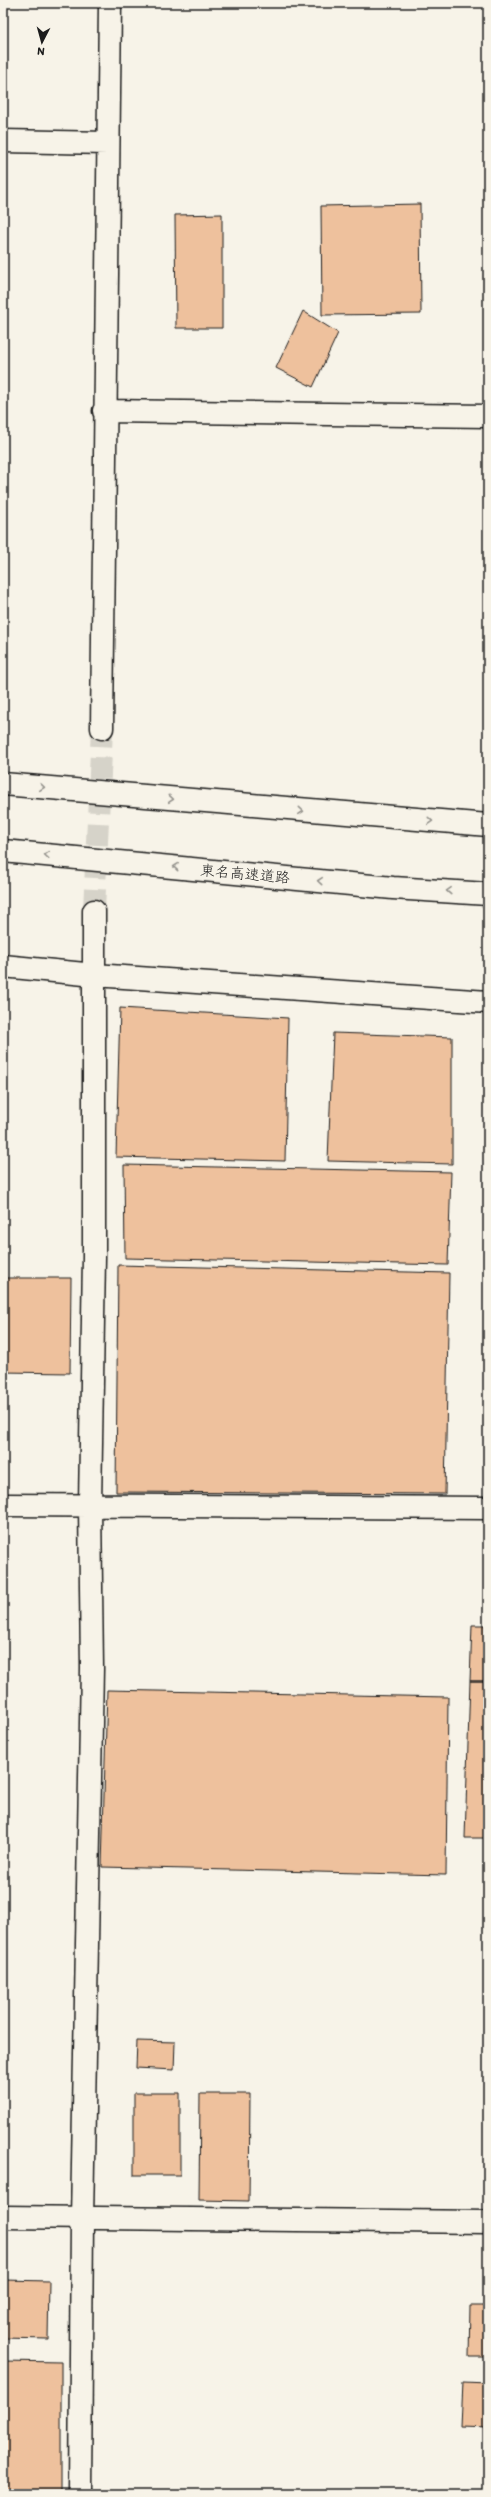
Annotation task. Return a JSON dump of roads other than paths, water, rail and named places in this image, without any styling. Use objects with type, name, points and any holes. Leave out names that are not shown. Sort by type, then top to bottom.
[{"type":"main road","points":[[102,728],[104,411],[110,3]]},
{"type":"main road","points":[[3,141],[107,143]]},
{"type":"main road","points":[[104,411],[488,416]]},
{"type":"main road","points":[[3,784],[488,825]]},
{"type":"main road","name":"東名高速道路","points":[[3,851],[393,888],[488,894]]},
{"type":"main road","points":[[80,2494],[82,2219],[92,1668],[90,1505],[95,975],[94,911]]},
{"type":"main road","points":[[3,966],[95,975],[488,1002]]},
{"type":"main road","points":[[3,1505],[488,1508]]},
{"type":"main road","points":[[3,2217],[488,2222]]},
{"type":"tunnel","points":[[94,911],[102,728]]}]
